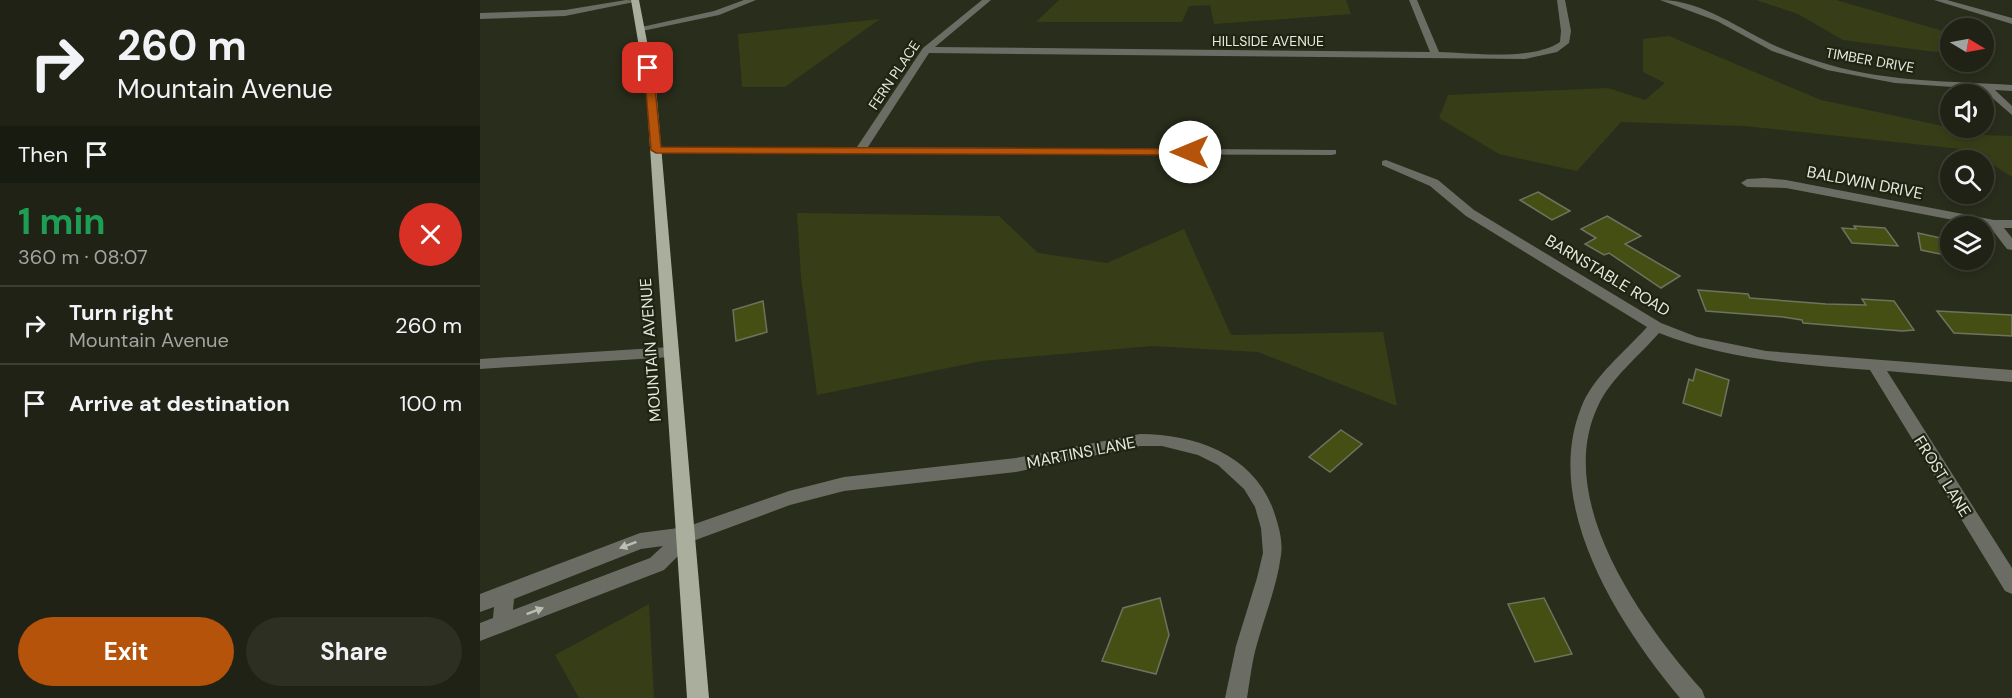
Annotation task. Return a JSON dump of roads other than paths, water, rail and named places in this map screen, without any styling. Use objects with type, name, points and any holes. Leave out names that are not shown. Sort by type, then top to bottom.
[{"type":"main road","name":"MOUNTAIN AVENUE","points":[[635,1],[642,28],[651,88],[698,698]]},
{"type":"street","points":[[642,28],[716,13],[752,0]]},
{"type":"street","name":"FERN PLACE","points":[[860,151],[926,50],[987,0]]},
{"type":"street","points":[[1413,0],[1436,56]]},
{"type":"street","name":"HILLSIDE AVENUE","points":[[926,50],[1525,56],[1554,50],[1561,45],[1566,37],[1561,0]]},
{"type":"street","name":"TIMBER DRIVE","points":[[1664,0],[1720,19],[1775,48],[1830,68],[1895,80],[1955,84]]},
{"type":"street","points":[[1938,0],[2012,21]]},
{"type":"street","points":[[480,16],[565,13],[635,1]]},
{"type":"street","name":"TIMBER DRIVE","points":[[1994,87],[2012,88]]},
{"type":"street","points":[[1994,95],[2012,112]]},
{"type":"street","points":[[656,150],[1332,152]]},
{"type":"street","name":"BARNSTABLE ROAD","points":[[1386,163],[1434,183],[1470,213],[1656,326],[1694,341],[1733,351],[1876,367],[2012,376]]},
{"type":"street","name":"BALDWIN DRIVE","points":[[1747,183],[1786,184],[1952,216]]},
{"type":"street","points":[[1994,224],[2012,246]]},
{"type":"street","name":"BALDWIN DRIVE","points":[[1994,224],[2012,224]]},
{"type":"street","points":[[1656,326],[1589,408],[1580,436],[1578,471],[1582,502],[1592,539],[1611,577],[1653,648],[1694,698]]},
{"type":"street","points":[[480,364],[671,352]]},
{"type":"street","name":"FROST LANE","points":[[1876,367],[2012,585]]},
{"type":"street","name":"MARTINS LANE","points":[[686,536],[789,498],[844,484],[1016,465],[1140,440],[1162,440],[1202,449],[1224,460],[1250,484],[1263,505],[1270,528],[1272,553],[1267,578],[1246,646],[1236,698]]},
{"type":"street","points":[[480,603],[640,541],[686,536]]},
{"type":"street","points":[[480,632],[657,564],[686,536]]},
{"type":"street","points":[[503,623],[504,593]]}]
